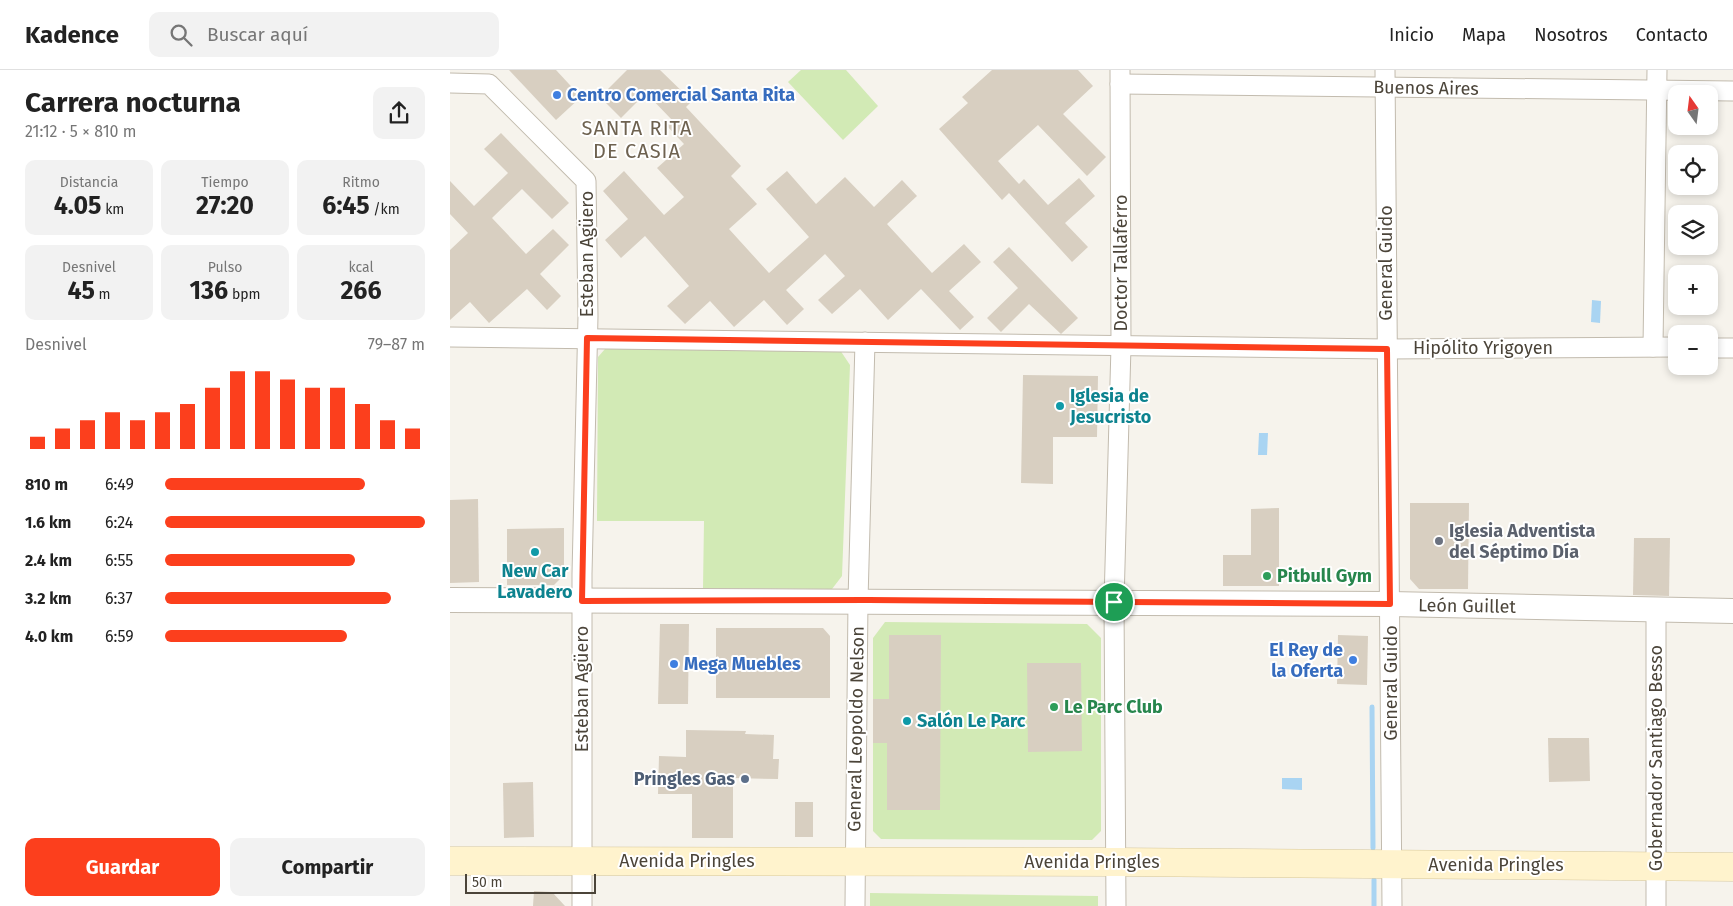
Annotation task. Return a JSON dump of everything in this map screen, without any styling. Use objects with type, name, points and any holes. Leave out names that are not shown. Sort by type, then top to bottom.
[{"type":"main road","name":"Avenida Pringles","points":[[450,861],[1116,862],[1733,867]]},
{"type":"street","points":[[1653,347],[1657,70]]},
{"type":"street","name":"Buenos Aires","points":[[1120,77],[1385,79],[1657,90],[1733,91]]},
{"type":"street","name":"Doctor Tallaferro","points":[[1116,906],[1114,602],[1121,346],[1120,77]]},
{"type":"street","name":"General Guido","points":[[1385,79],[1392,906]]},
{"type":"street","name":"Esteban Agüero","points":[[450,82],[489,84],[586,181],[587,338],[582,601],[582,906]]},
{"type":"street","name":"Hipólito Yrigoyen","points":[[450,337],[1387,349],[1668,348]]},
{"type":"street","name":"General Leopoldo Nelson","points":[[855,906],[858,600],[865,342]]},
{"type":"street","points":[[1718,348],[1733,348]]},
{"type":"street","name":"León Guillet","points":[[450,600],[858,600],[1390,604],[1656,611],[1733,611]]},
{"type":"street","name":"Gobernador Santiago Besso","points":[[1656,611],[1656,906]]},
{"type":"green space","points":[[801,70],[846,70],[878,106],[843,140],[788,82]]},
{"type":"green space","points":[[605,349],[840,350],[850,365],[842,576],[832,589],[703,588],[704,521],[597,521],[598,357]]},
{"type":"green space","points":[[885,622],[1087,624],[1101,638],[1101,831],[1092,840],[881,839],[873,831],[873,638]]},
{"type":"green space","points":[[870,893],[1098,896],[1098,906],[870,906]]},
{"type":"water","points":[[1592,300],[1601,301],[1600,323],[1591,322]]},
{"type":"water","points":[[1259,433],[1268,433],[1267,455],[1258,455]]},
{"type":"water","points":[[1282,778],[1302,778],[1302,790],[1282,789]]},
{"type":"building","name":"Centro Comercial Santa Rita","points":[[509,70],[556,70],[581,97],[556,120]]},
{"type":"building","points":[[627,70],[660,70],[692,101],[686,107],[741,166],[731,176],[757,204],[729,229],[769,273],[809,237],[766,189],[787,171],[816,204],[845,177],[874,207],[902,180],[917,196],[887,224],[932,273],[964,244],[981,262],[949,291],[974,317],[960,330],[921,289],[888,320],[860,289],[832,314],[818,300],[845,276],[825,254],[786,290],[804,309],[787,325],[764,300],[734,327],[710,301],[685,324],[667,306],[689,286],[645,236],[621,258],[605,240],[628,219],[603,191],[624,171],[664,215],[684,197],[657,168],[684,144],[666,125],[672,120],[646,93],[621,118],[600,97]]},
{"type":"building","points":[[992,70],[1078,70],[1093,86],[1063,114],[1106,157],[1087,176],[1038,125],[998,161],[1019,184],[1024,179],[1048,205],[1079,178],[1095,196],[1065,223],[1088,247],[1072,262],[1009,193],[1002,200],[939,129],[968,103],[962,97]]},
{"type":"building","points":[[501,133],[569,203],[552,219],[522,189],[492,218],[526,254],[553,229],[569,245],[540,274],[561,296],[547,310],[527,289],[489,323],[470,302],[450,320],[450,250],[468,233],[450,214],[450,181],[474,206],[508,173],[484,149]]},
{"type":"building","points":[[1009,247],[1078,318],[1061,334],[1029,304],[1001,332],[987,318],[1018,288],[993,262]]},
{"type":"building","name":"Iglesia de Jesucristo","points":[[1023,375],[1098,376],[1097,437],[1053,437],[1053,484],[1021,483]]},
{"type":"building","points":[[478,499],[479,582],[450,583],[450,500]]},
{"type":"building","name":"Iglesia Adventista del Séptimo Día","points":[[1410,503],[1469,503],[1468,589],[1419,589],[1410,579]]},
{"type":"building","points":[[1279,508],[1279,586],[1223,586],[1223,555],[1251,555],[1251,509]]},
{"type":"building","name":"New Car Lavadero","points":[[564,528],[564,575],[554,585],[507,585],[507,529]]},
{"type":"building","points":[[1634,538],[1670,538],[1669,596],[1633,595]]},
{"type":"building","name":"Mega Muebles","points":[[660,624],[689,624],[688,704],[658,704]]},
{"type":"building","points":[[716,628],[823,628],[830,636],[830,698],[716,698]]},
{"type":"building","name":"Salón Le Parc","points":[[889,635],[941,635],[940,810],[887,810],[887,743],[873,743],[873,699],[889,699]]},
{"type":"building","name":"El Rey de la Oferta","points":[[1338,635],[1368,636],[1367,685],[1337,684]]},
{"type":"building","name":"Le Parc Club","points":[[1027,663],[1081,663],[1082,751],[1028,752]]},
{"type":"building","points":[[686,730],[746,731],[745,734],[774,735],[773,759],[779,759],[778,779],[733,778],[733,838],[692,838],[692,794],[658,794],[659,756],[686,757]]},
{"type":"building","points":[[1548,738],[1589,738],[1590,781],[1549,782]]},
{"type":"building","points":[[533,782],[534,837],[504,838],[503,783]]},
{"type":"building","points":[[795,802],[813,802],[813,837],[795,837]]},
{"type":"building","points":[[534,891],[552,892],[565,906],[533,906]]},
{"type":"waterway","points":[[1372,707],[1373,848]]},
{"type":"waterway","points":[[1374,880],[1374,906]]},
{"type":"place","name":"Centro Comercial Santa Rita","points":[[557,95]]},
{"type":"place","name":"Iglesia de Jesucristo","points":[[1060,406]]},
{"type":"place","name":"Iglesia Adventista del Séptimo Día","points":[[1439,541]]},
{"type":"place","name":"New Car Lavadero","points":[[535,552]]},
{"type":"place","name":"Pitbull Gym","points":[[1267,576]]},
{"type":"place","name":"El Rey de la Oferta","points":[[1353,660]]},
{"type":"place","name":"Mega Muebles","points":[[674,664]]},
{"type":"place","name":"Le Parc Club","points":[[1054,707]]},
{"type":"place","name":"Salón Le Parc","points":[[907,721]]},
{"type":"place","name":"Pringles Gas","points":[[745,779]]},
{"type":"district","name":"SANTA RITA DE CASIA","points":[[637,140]]},
{"type":"route","points":[[587,338],[1387,349],[1390,604],[1114,602],[869,600],[582,601],[587,338]]}]
